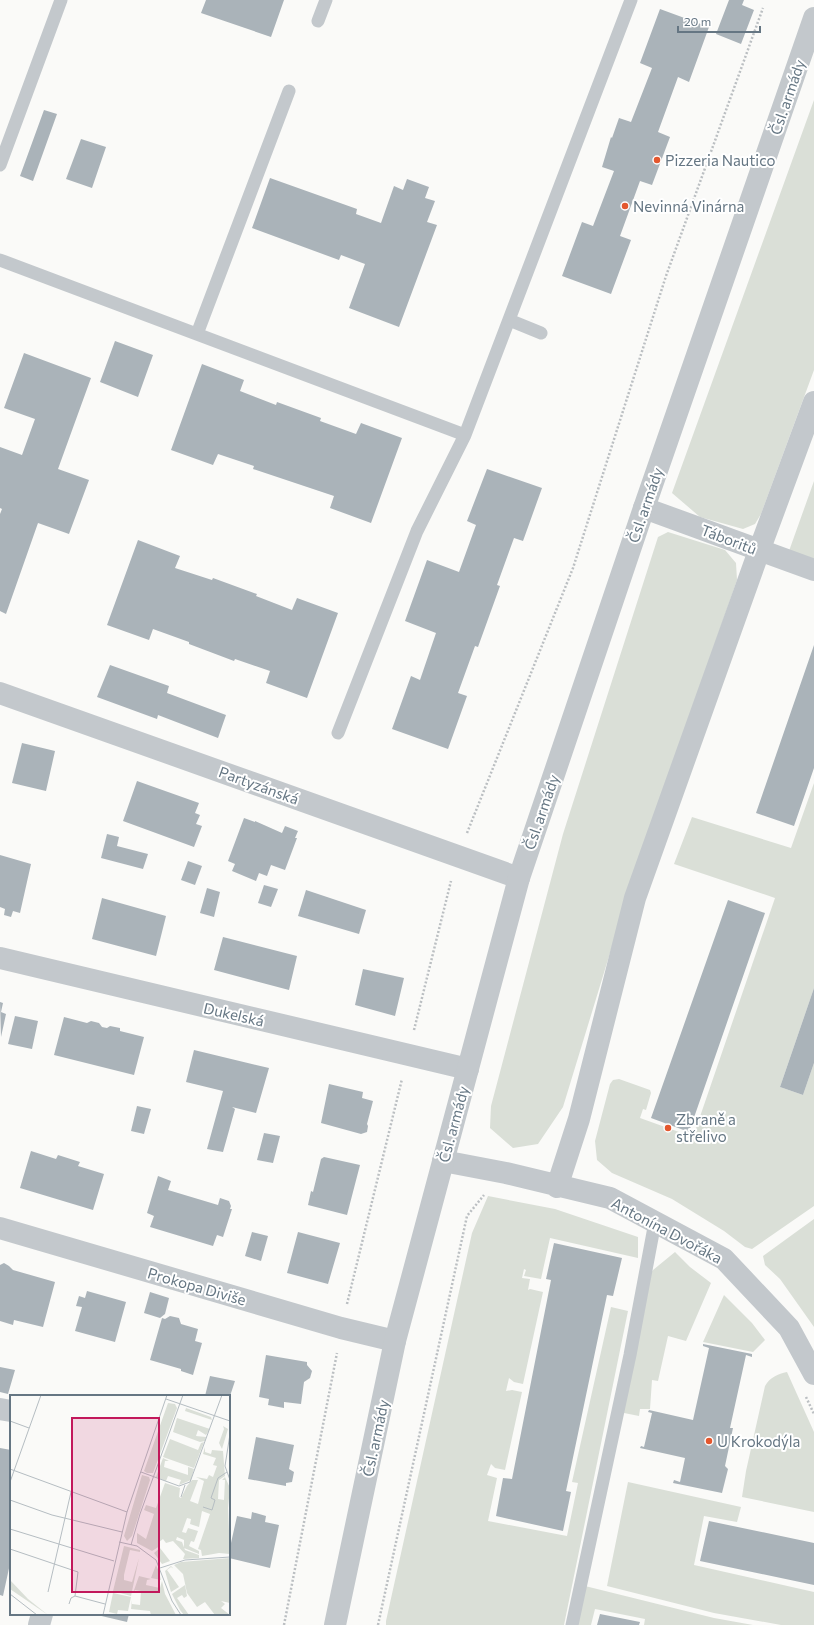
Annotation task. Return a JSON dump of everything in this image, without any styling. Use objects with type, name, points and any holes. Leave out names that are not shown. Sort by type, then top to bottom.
[{"type":"street","name":"Čsl. armády","points":[[335,1625],[395,1341],[519,878],[644,508],[814,18]]},
{"type":"street","points":[[557,1187],[579,1119],[635,898],[814,402]]},
{"type":"street","name":"Táboritů","points":[[644,508],[814,570]]},
{"type":"street","name":"Partyzánská","points":[[0,693],[519,878]]},
{"type":"street","name":"Dukelská","points":[[0,958],[468,1069]]},
{"type":"street","name":"Antonína Dvořáka","points":[[443,1161],[506,1173],[557,1187],[610,1198],[724,1259],[790,1328],[814,1374]]},
{"type":"street","name":"Prokopa Diviše","points":[[0,1228],[341,1328],[395,1341]]},
{"type":"street","points":[[0,1409],[10,1411]]},
{"type":"street","points":[[39,1625],[42,1615]]},
{"type":"lane","points":[[0,165],[61,0]]},
{"type":"lane","points":[[318,21],[326,0]]},
{"type":"lane","points":[[338,733],[417,531],[465,435],[631,0]]},
{"type":"lane","points":[[198,334],[289,91]]},
{"type":"lane","points":[[0,260],[465,435]]},
{"type":"lane","points":[[509,320],[541,333]]},
{"type":"lane","points":[[572,1625],[630,1355],[655,1222]]},
{"type":"path","points":[[347,1306],[458,856],[573,568],[666,276],[763,8]]},
{"type":"path","points":[[378,1625],[467,1216],[485,1195]]},
{"type":"path","points":[[284,1625],[337,1353]]},
{"type":"path","points":[[804,1394],[814,1414]]},
{"type":"shaded area","points":[[814,100],[814,370],[761,514],[755,524],[743,529],[700,517],[672,493]]},
{"type":"shaded area","points":[[814,481],[814,565],[789,551]]},
{"type":"shaded area","points":[[668,532],[725,550],[736,563],[737,580],[628,894],[563,1107],[538,1144],[513,1148],[490,1128],[491,1106],[563,834],[658,537]]},
{"type":"shaded area","points":[[814,783],[814,988],[780,1087],[803,1095],[814,1063],[814,1206],[752,1249],[745,1247],[724,1231],[672,1199],[612,1173],[597,1160],[595,1141],[610,1084],[613,1080],[619,1079],[650,1090],[651,1093],[646,1110],[643,1109],[640,1118],[693,1137],[775,898],[674,864],[692,817],[791,848]]},
{"type":"shaded area","points":[[488,1196],[555,1209],[638,1237],[638,1258],[550,1238],[541,1279],[524,1276],[526,1270],[524,1269],[522,1278],[530,1279],[528,1290],[530,1289],[543,1292],[523,1384],[514,1382],[509,1378],[506,1391],[512,1390],[522,1392],[505,1470],[495,1468],[491,1464],[487,1475],[497,1478],[488,1521],[567,1536],[578,1483],[572,1482],[611,1307],[628,1311],[564,1625],[386,1625],[472,1233]]},
{"type":"shaded area","points":[[814,1219],[814,1327],[780,1279],[765,1265],[763,1256]]},
{"type":"shaded area","points":[[675,1252],[690,1267],[711,1283],[686,1341],[668,1336],[658,1381],[652,1380],[650,1409],[640,1409],[639,1416],[619,1412],[647,1279],[653,1270]]},
{"type":"shaded area","points":[[724,1295],[752,1323],[765,1340],[753,1352],[703,1342]]},
{"type":"shaded area","points":[[787,1372],[814,1432],[814,1512],[742,1497],[746,1471],[765,1386],[774,1376]]},
{"type":"shaded area","points":[[628,1482],[741,1507],[737,1522],[704,1516],[694,1565],[814,1592],[814,1625],[781,1625],[714,1613],[607,1586]]},
{"type":"shaded area","points":[[585,1586],[714,1618],[753,1625],[644,1625],[645,1619],[595,1609],[591,1625],[577,1625]]},
{"type":"building","points":[[206,0],[284,0],[271,37],[201,13]]},
{"type":"building","points":[[729,0],[744,0],[742,5],[754,10],[741,44],[716,34]]},
{"type":"building","points":[[660,9],[709,27],[689,82],[678,77],[658,132],[670,137],[652,185],[640,181],[620,236],[631,240],[611,294],[562,276],[582,222],[593,226],[614,171],[602,167],[611,137],[612,138],[619,118],[631,122],[652,68],[640,63]]},
{"type":"building","points":[[44,110],[57,114],[33,181],[20,176]]},
{"type":"building","points":[[81,139],[106,147],[92,188],[66,179]]},
{"type":"building","points":[[270,178],[357,209],[356,214],[381,223],[394,186],[403,190],[407,179],[429,187],[425,198],[435,201],[427,222],[437,225],[399,327],[349,308],[365,264],[341,255],[339,260],[252,228]]},
{"type":"building","points":[[115,341],[153,355],[138,397],[100,382]]},
{"type":"building","points":[[24,353],[91,378],[58,469],[89,480],[69,534],[38,523],[6,614],[0,611],[0,514],[2,509],[0,508],[0,447],[22,455],[35,419],[4,408]]},
{"type":"building","points":[[202,364],[244,380],[240,391],[276,405],[277,402],[321,418],[320,421],[356,434],[361,423],[402,438],[371,523],[330,508],[334,496],[253,469],[254,466],[218,454],[213,465],[171,450]]},
{"type":"building","points":[[487,469],[542,488],[523,541],[514,538],[497,585],[500,586],[478,647],[475,646],[458,693],[467,696],[448,749],[392,729],[411,676],[420,680],[436,633],[405,621],[427,560],[459,572],[476,525],[467,521]]},
{"type":"building","points":[[138,540],[180,556],[175,568],[212,580],[213,578],[257,594],[256,596],[292,610],[297,598],[338,613],[307,698],[266,683],[270,671],[235,659],[234,661],[153,629],[149,640],[107,625]]},
{"type":"building","points":[[814,645],[814,768],[794,826],[756,813]]},
{"type":"building","points":[[110,665],[169,686],[167,693],[226,715],[218,738],[158,715],[157,719],[97,697]]},
{"type":"building","points":[[22,743],[55,751],[46,791],[12,783]]},
{"type":"building","points":[[137,781],[199,803],[195,813],[200,815],[196,824],[202,826],[194,847],[123,821]]},
{"type":"building","points":[[244,818],[255,821],[282,833],[285,826],[298,831],[295,838],[297,838],[285,870],[271,865],[267,876],[259,873],[256,881],[232,871],[235,864],[228,861]]},
{"type":"building","points":[[107,834],[119,837],[117,846],[148,854],[143,869],[101,858]]},
{"type":"building","points":[[0,855],[31,864],[20,913],[13,911],[11,917],[4,915],[5,909],[0,907]]},
{"type":"building","points":[[188,861],[202,866],[195,885],[181,880]]},
{"type":"building","points":[[264,885],[278,889],[271,907],[258,903]]},
{"type":"building","points":[[207,888],[220,892],[214,917],[200,913]]},
{"type":"building","points":[[306,890],[366,910],[359,934],[298,916]]},
{"type":"building","points":[[102,898],[166,916],[156,956],[92,939]]},
{"type":"building","points":[[728,900],[765,913],[689,1132],[651,1118]]},
{"type":"building","points":[[223,937],[297,956],[289,990],[214,970]]},
{"type":"building","points":[[363,969],[404,978],[395,1016],[355,1005]]},
{"type":"building","points":[[814,988],[814,1063],[803,1095],[780,1087]]},
{"type":"building","points":[[0,1002],[3,1003],[1,1012],[6,1014],[1,1037]]},
{"type":"building","points":[[15,1016],[38,1021],[32,1049],[8,1044]]},
{"type":"building","points":[[64,1017],[87,1023],[91,1021],[99,1023],[102,1027],[107,1028],[110,1026],[120,1028],[120,1031],[144,1037],[134,1075],[54,1055]]},
{"type":"building","points":[[194,1050],[269,1068],[256,1113],[232,1107],[235,1109],[223,1152],[207,1149],[223,1091],[186,1082]]},
{"type":"building","points":[[329,1084],[363,1092],[362,1098],[373,1101],[367,1124],[367,1132],[361,1134],[321,1123]]},
{"type":"building","points":[[137,1106],[151,1109],[144,1134],[131,1131]]},
{"type":"building","points":[[264,1133],[280,1136],[273,1163],[257,1160]]},
{"type":"building","points":[[31,1151],[56,1159],[58,1155],[80,1162],[78,1166],[104,1174],[93,1210],[20,1188]]},
{"type":"building","points":[[324,1157],[360,1165],[347,1215],[308,1205],[311,1191],[313,1192],[321,1159]]},
{"type":"building","points":[[158,1176],[171,1181],[168,1190],[218,1205],[220,1198],[229,1201],[231,1206],[230,1209],[232,1209],[223,1237],[217,1235],[213,1246],[150,1227],[154,1216],[147,1213]]},
{"type":"building","points":[[252,1232],[268,1236],[261,1261],[245,1256]]},
{"type":"building","points":[[298,1232],[340,1243],[328,1284],[287,1273]]},
{"type":"building","points":[[554,1243],[622,1258],[613,1296],[607,1295],[566,1491],[571,1492],[563,1531],[496,1516],[503,1478],[512,1479],[551,1280],[546,1279]]},
{"type":"building","points":[[4,1263],[13,1270],[55,1282],[43,1327],[14,1320],[13,1325],[0,1321],[0,1265]]},
{"type":"building","points":[[87,1291],[126,1302],[115,1342],[75,1331],[82,1307],[76,1306],[79,1296],[85,1298]]},
{"type":"building","points":[[150,1292],[169,1298],[165,1314],[160,1318],[144,1313]]},
{"type":"building","points":[[170,1316],[179,1318],[181,1324],[198,1329],[195,1341],[202,1343],[193,1375],[181,1371],[181,1369],[150,1360],[162,1318],[165,1319]]},
{"type":"building","points":[[703,1344],[752,1354],[752,1357],[746,1355],[730,1428],[733,1428],[725,1466],[728,1469],[722,1493],[673,1483],[674,1480],[680,1482],[685,1458],[640,1448],[641,1446],[644,1447],[652,1413],[648,1412],[649,1410],[693,1420],[709,1348],[703,1346]]},
{"type":"building","points":[[266,1355],[307,1362],[307,1365],[312,1371],[310,1378],[304,1382],[301,1404],[284,1402],[284,1408],[268,1405],[269,1399],[259,1397]]},
{"type":"building","points":[[0,1367],[15,1370],[8,1394],[0,1392]]},
{"type":"building","points":[[210,1376],[235,1381],[230,1396],[205,1395]]},
{"type":"building","points":[[256,1437],[294,1445],[289,1469],[294,1472],[292,1482],[286,1483],[286,1486],[248,1479]]},
{"type":"building","points":[[0,1448],[10,1450],[10,1564],[3,1596],[0,1595]]},
{"type":"building","points":[[252,1512],[266,1516],[265,1522],[279,1525],[270,1568],[230,1558],[230,1548],[237,1516],[251,1519]]},
{"type":"building","points":[[709,1521],[814,1543],[814,1585],[700,1561]]},
{"type":"building","points":[[600,1614],[640,1622],[639,1625],[597,1625]]},
{"type":"building","points":[[97,1615],[129,1615],[127,1622]]},
{"type":"place","name":"Pizzeria Nautico","points":[[657,160]]},
{"type":"place","name":"Nevinná Vinárna","points":[[625,206]]},
{"type":"place","name":"Zbraně a střelivo","points":[[668,1128]]},
{"type":"place","name":"U Krokodýla","points":[[709,1441]]}]
